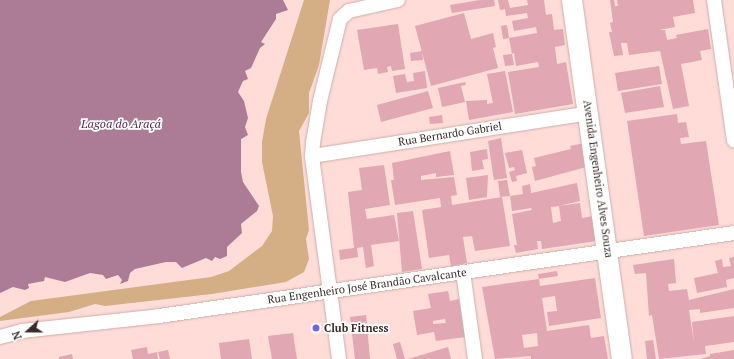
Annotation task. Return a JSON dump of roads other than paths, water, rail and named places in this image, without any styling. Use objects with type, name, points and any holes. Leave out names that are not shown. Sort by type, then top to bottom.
[{"type":"main road","name":"Avenida Engenheiro Alves Souza","points":[[572,0],[589,113],[622,359]]},
{"type":"street","points":[[339,359],[312,156],[320,101],[340,19],[349,11],[398,0]]},
{"type":"street","points":[[714,0],[734,141]]},
{"type":"street","name":"Rua Bernardo Gabriel","points":[[312,156],[589,113]]},
{"type":"street","name":"Rua Engenheiro José Brandão Cavalcante","points":[[0,337],[22,331],[159,316],[463,272],[607,253],[734,233]]},
{"type":"street","points":[[463,272],[476,359]]},
{"type":"water","name":"Lagoa do Araçá","points":[[0,0],[283,0],[288,10],[276,14],[276,19],[261,42],[265,44],[260,48],[251,68],[245,71],[248,79],[243,81],[238,92],[244,101],[248,118],[245,127],[248,135],[241,139],[241,172],[243,182],[259,206],[257,211],[241,224],[242,233],[227,247],[227,256],[220,259],[215,257],[212,261],[206,258],[182,268],[176,262],[166,262],[135,269],[130,273],[128,281],[120,284],[122,280],[118,275],[106,279],[103,275],[90,273],[65,282],[45,277],[44,281],[28,284],[29,288],[25,290],[13,287],[0,293]]},
{"type":"place","name":"Club Fitness","points":[[316,328]]}]
